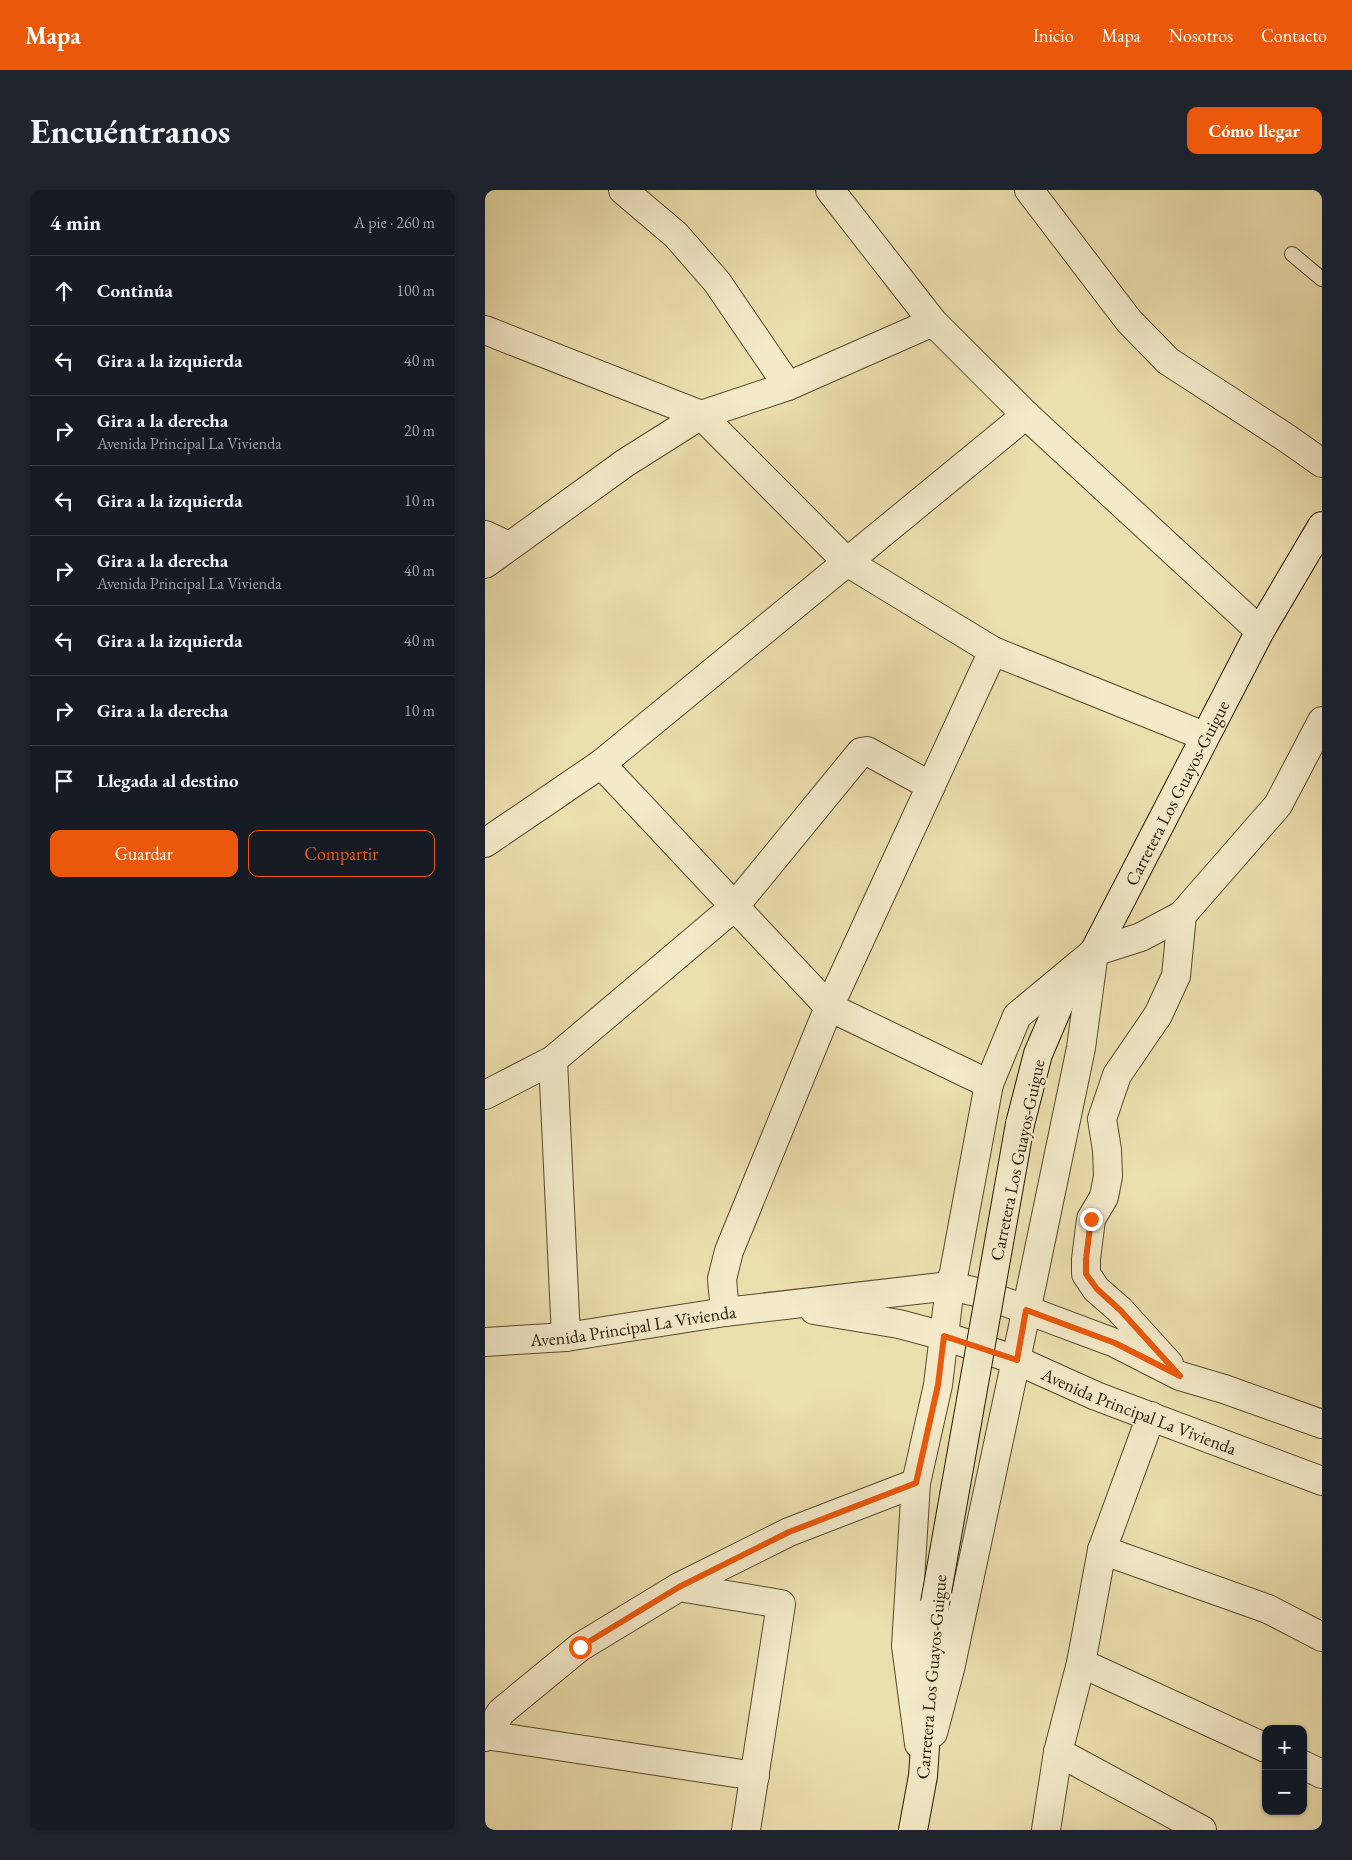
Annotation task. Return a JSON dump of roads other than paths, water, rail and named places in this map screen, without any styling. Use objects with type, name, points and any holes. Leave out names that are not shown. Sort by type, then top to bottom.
[{"type":"street","points":[[623,190],[676,235],[717,282],[788,386]]},
{"type":"street","points":[[830,190],[933,322],[1026,415],[1260,631]]},
{"type":"street","points":[[1029,190],[1129,321],[1168,361],[1285,436],[1322,463]]},
{"type":"street","points":[[485,564],[497,540],[701,415],[788,386],[933,322]]},
{"type":"street","points":[[485,330],[701,415],[847,562],[993,651],[1204,736]]},
{"type":"street","points":[[485,843],[601,764],[1026,415]]},
{"type":"street","name":"Carretera Los Guayos-Guigue","points":[[913,1830],[923,1776],[935,1603],[1020,1124],[1038,1054],[1067,986],[1094,952],[1204,736],[1260,631],[1322,526]]},
{"type":"street","points":[[725,1312],[722,1280],[729,1251],[829,1007],[993,651]]},
{"type":"street","points":[[923,1776],[906,1646],[916,1483],[938,1385],[950,1286],[956,1263],[989,1084],[1017,1016],[1094,952],[1141,937],[1182,915],[1278,805],[1322,721]]},
{"type":"street","points":[[485,1095],[553,1060],[734,907],[861,752],[867,752],[931,786]]},
{"type":"street","points":[[601,764],[829,1007],[989,1084]]},
{"type":"street","points":[[1180,1376],[1120,1310],[1097,1289],[1086,1274],[1086,1259],[1091,1219],[1104,1197],[1108,1176],[1103,1119],[1117,1075],[1158,1015],[1176,976],[1182,915]]},
{"type":"street","points":[[923,1776],[949,1669],[1017,1360],[1081,1048],[1094,952]]},
{"type":"street","points":[[553,1060],[566,1337]]},
{"type":"street","name":"Avenida Principal La Vivienda","points":[[485,1342],[566,1337],[725,1312],[950,1286],[981,1293],[1115,1343],[1180,1376],[1224,1389],[1322,1424]]},
{"type":"street","name":"Avenida Principal La Vivienda","points":[[780,1305],[899,1324],[944,1336],[1017,1360],[1096,1396],[1322,1482]]},
{"type":"street","points":[[1046,1830],[1058,1752],[1081,1663],[1102,1550],[1151,1416]]},
{"type":"street","points":[[755,1776],[486,1736],[501,1712],[580,1647],[679,1587],[789,1532],[916,1483]]},
{"type":"street","points":[[1102,1550],[1268,1609],[1322,1637]]},
{"type":"street","points":[[679,1587],[781,1604],[746,1830]]},
{"type":"street","points":[[1081,1663],[1262,1746]]},
{"type":"street","points":[[1058,1752],[1202,1830]]},
{"type":"street","points":[[1307,1767],[1322,1774]]},
{"type":"lane","points":[[1292,254],[1322,279]]}]
